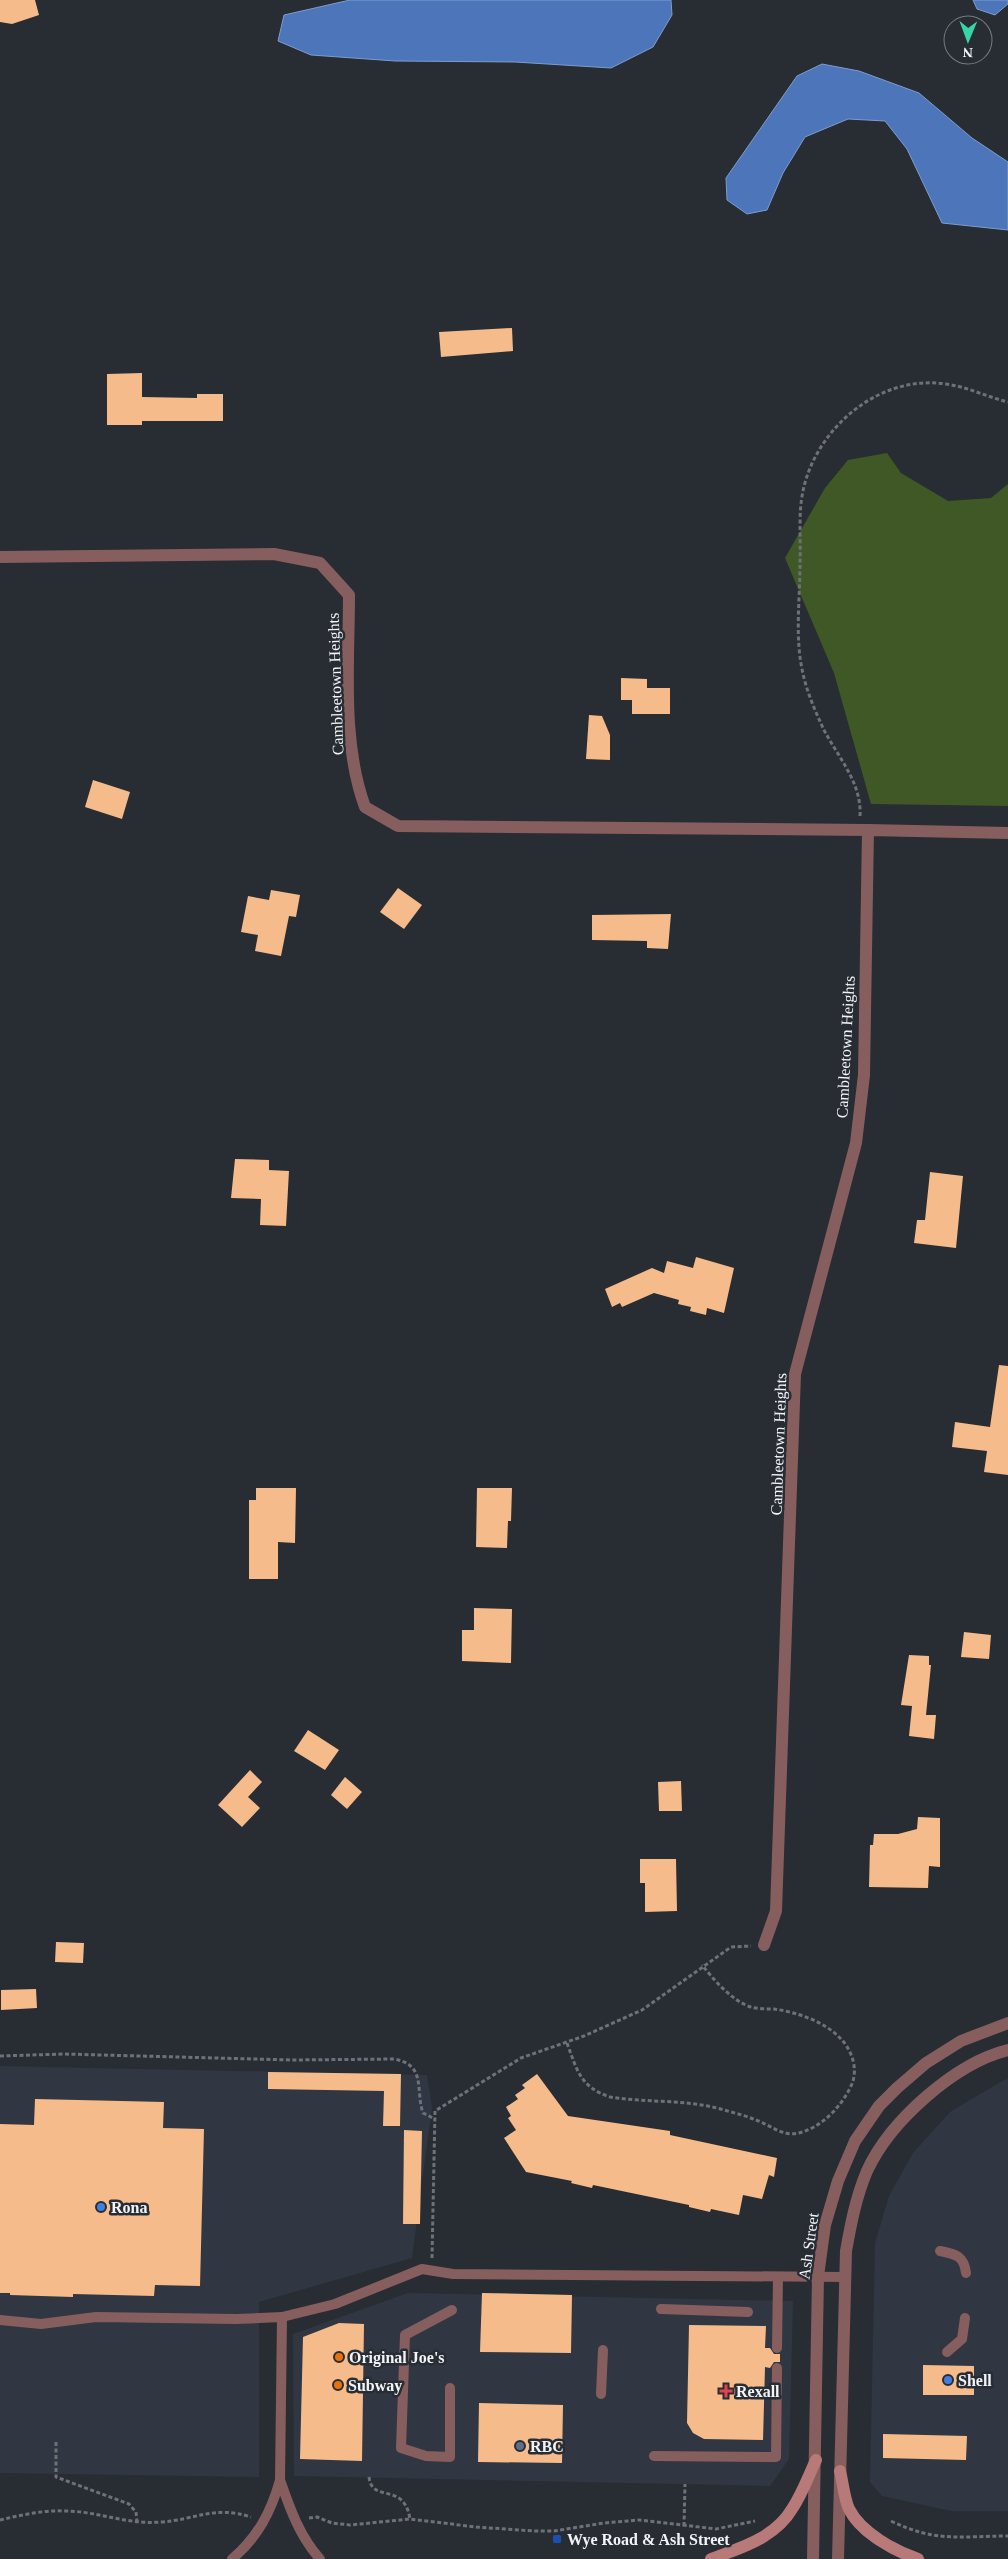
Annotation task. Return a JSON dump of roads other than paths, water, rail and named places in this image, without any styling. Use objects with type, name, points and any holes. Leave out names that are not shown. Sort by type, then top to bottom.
[{"type":"main road","points":[[711,2559],[751,2543],[777,2527],[792,2510],[816,2460]]},
{"type":"main road","points":[[840,2471],[849,2509],[859,2522],[876,2537],[918,2559]]},
{"type":"street","name":"Cambleetown Heights","points":[[0,557],[274,554],[320,563],[349,595],[350,727],[358,787],[365,807],[398,826],[1008,833]]},
{"type":"street","name":"Cambleetown Heights","points":[[764,1945],[776,1911],[795,1374],[856,1143],[864,1076],[863,830]]},
{"type":"street","name":"Ash Street","points":[[813,2559],[818,2276],[825,2225],[838,2181],[856,2141],[879,2106],[926,2062],[961,2041],[1008,2023]]},
{"type":"street","points":[[838,2559],[846,2251],[853,2208],[868,2170],[883,2142],[945,2079],[994,2053],[1008,2050]]},
{"type":"lane","points":[[940,2251],[957,2254],[963,2260],[966,2274]]},
{"type":"lane","points":[[0,2320],[41,2324],[96,2317],[236,2319],[282,2317],[334,2304],[422,2269],[452,2274],[845,2277]]},
{"type":"lane","points":[[777,2348],[778,2277]]},
{"type":"lane","points":[[660,2309],[748,2312]]},
{"type":"lane","points":[[450,2388],[450,2457],[426,2456],[402,2448],[404,2335],[452,2310]]},
{"type":"lane","points":[[232,2559],[248,2546],[263,2524],[273,2506],[280,2480],[282,2317]]},
{"type":"lane","points":[[947,2352],[962,2339],[965,2318]]},
{"type":"lane","points":[[601,2394],[603,2350]]},
{"type":"lane","points":[[654,2456],[776,2457],[777,2368]]},
{"type":"lane","points":[[280,2480],[297,2525],[311,2549],[320,2559]]},
{"type":"water","points":[[350,0],[671,0],[672,15],[653,47],[611,68],[515,62],[395,61],[311,55],[278,41],[284,15]]},
{"type":"water","points":[[973,0],[1008,0],[1008,4],[995,15],[977,9]]},
{"type":"water","points":[[822,64],[859,71],[919,93],[972,138],[1008,162],[1008,230],[942,223],[907,149],[885,121],[848,119],[805,137],[783,173],[767,210],[747,214],[727,200],[726,178],[797,76]]},
{"type":"place","name":"Rona","points":[[101,2207]]},
{"type":"place","name":"Original Joe's","points":[[339,2357]]},
{"type":"place","name":"Shell","points":[[948,2380]]},
{"type":"place","name":"Subway","points":[[338,2385]]},
{"type":"place","name":"Rexall","points":[[726,2391]]},
{"type":"place","name":"RBC","points":[[520,2446]]},
{"type":"place","name":"Wye Road & Ash Street","points":[[557,2539]]}]
